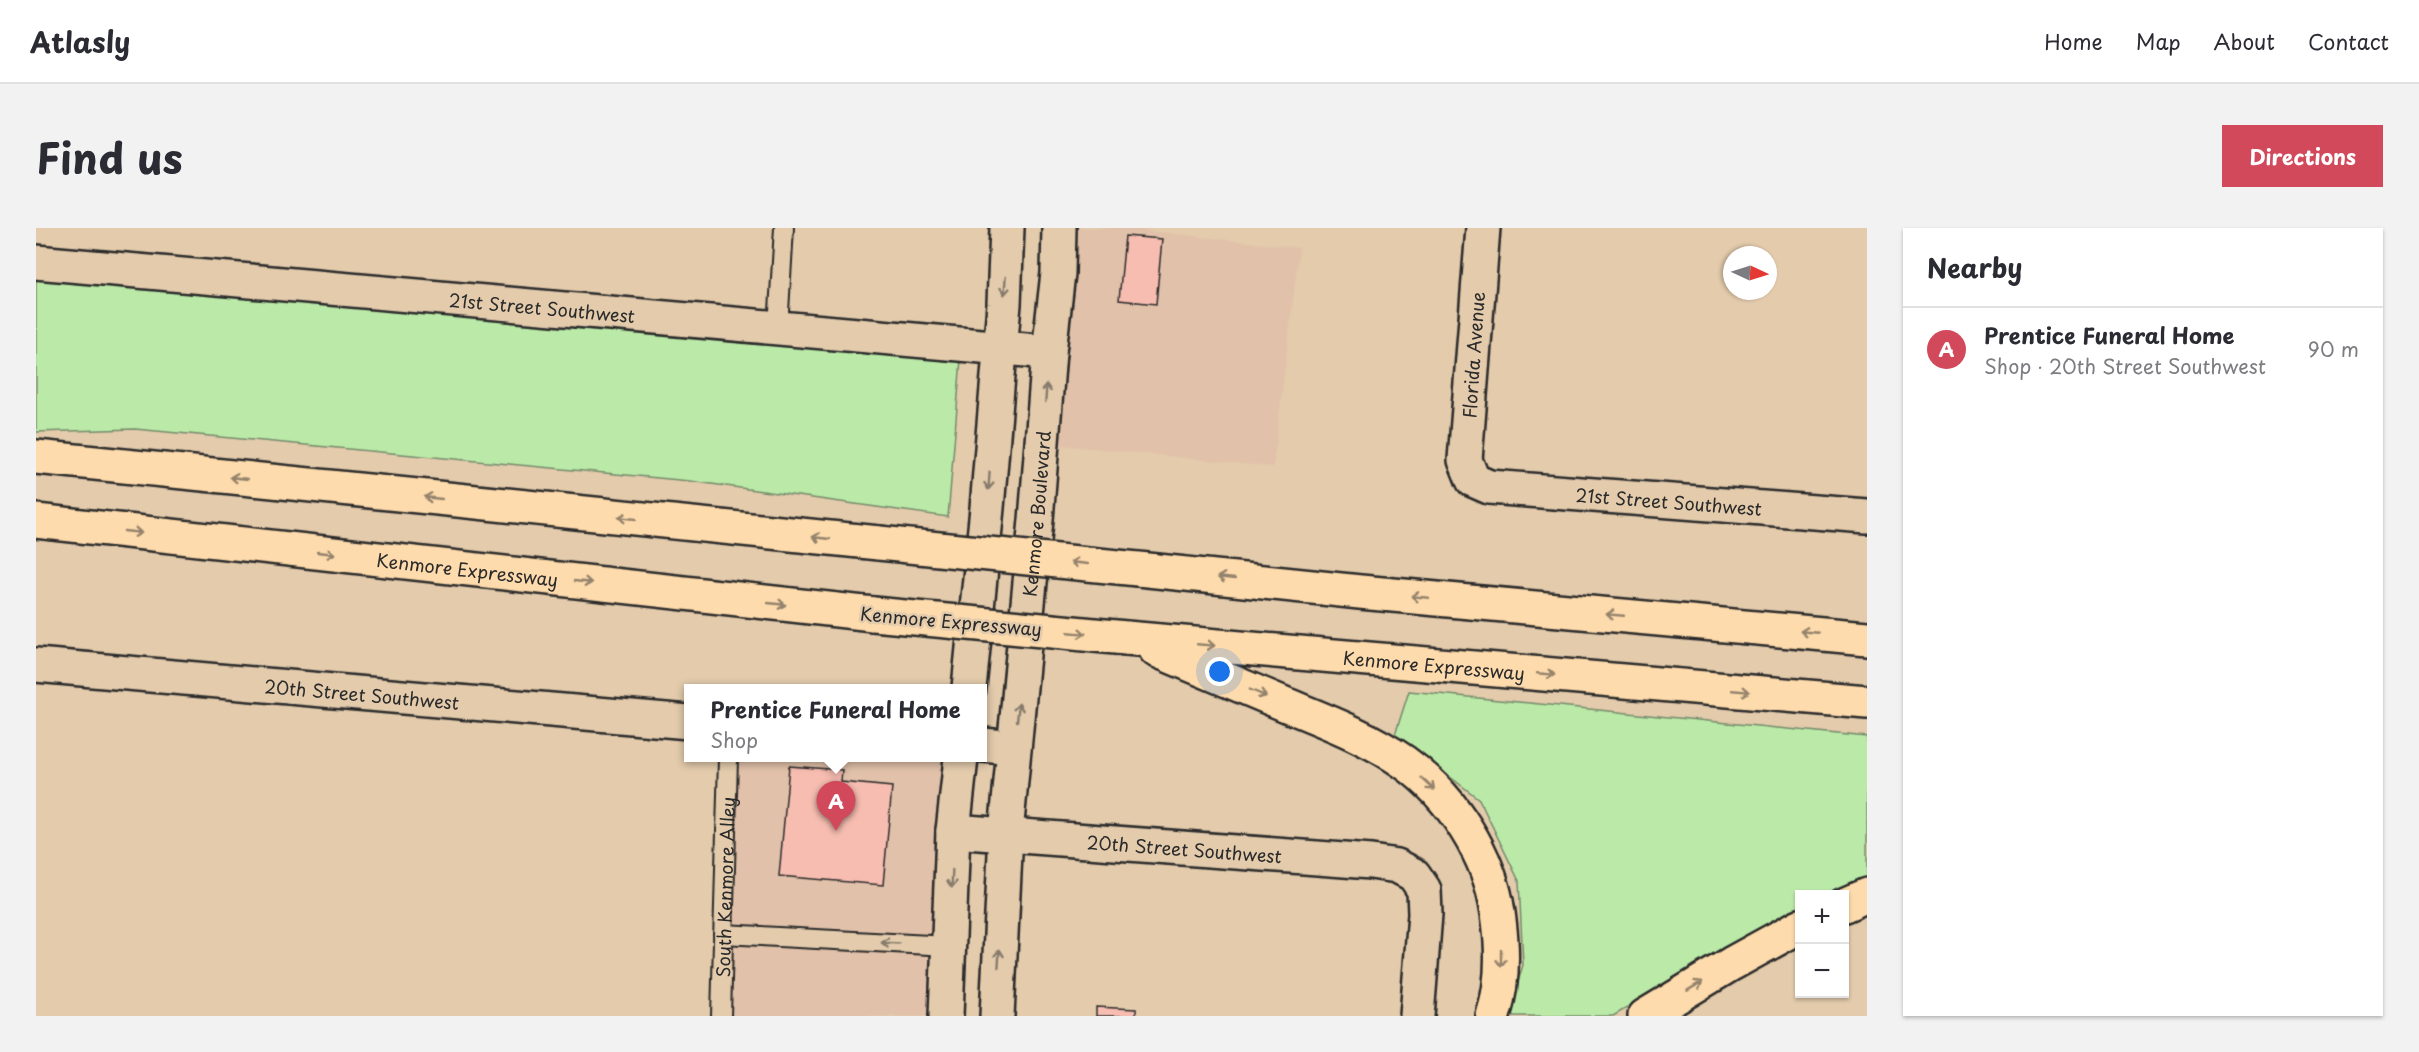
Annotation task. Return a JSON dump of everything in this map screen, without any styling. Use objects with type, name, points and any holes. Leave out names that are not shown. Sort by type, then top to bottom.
[{"type":"highway","points":[[36,457],[1360,592],[1867,638]]},
{"type":"highway","name":"Kenmore Expressway","points":[[36,521],[873,614],[1867,702]]},
{"type":"highway","points":[[1126,638],[1353,733],[1405,763],[1451,805],[1479,852],[1494,887],[1502,960],[1498,999],[1493,1016]]},
{"type":"highway","points":[[1849,903],[1867,895]]},
{"type":"highway","points":[[1645,1016],[1795,929]]},
{"type":"street","points":[[969,684],[987,508],[1007,260],[1007,228]]},
{"type":"street","name":"Kenmore Boulevard","points":[[997,1016],[1006,833],[999,747],[1036,520],[1049,352],[1058,273],[1059,228]]},
{"type":"street","name":"Florida Avenue","points":[[1473,480],[1465,460],[1483,228]]},
{"type":"street","name":"21st Street Southwest","points":[[36,262],[1049,352]]},
{"type":"street","name":"21st Street Southwest","points":[[1473,480],[1489,488],[1867,516]]},
{"type":"street","name":"20th Street Southwest","points":[[36,665],[684,722]]},
{"type":"street","points":[[946,1016],[953,831],[961,762]]},
{"type":"street","name":"20th Street Southwest","points":[[953,831],[1006,833],[1397,866],[1414,875],[1424,890],[1425,914],[1417,1016]]},
{"type":"lane","points":[[778,328],[784,228]]},
{"type":"lane","name":"South Kenmore Alley","points":[[721,1016],[728,762]]},
{"type":"lane","points":[[723,934],[949,946]]},
{"type":"shaded area","points":[[1059,228],[1122,228],[1299,248],[1273,467],[1042,443]]},
{"type":"shaded area","points":[[736,762],[953,762],[936,1016],[727,1016]]},
{"type":"green space","points":[[36,278],[961,359],[948,517],[690,481],[135,429],[36,432]]},
{"type":"green space","points":[[1409,691],[1867,737],[1867,878],[1836,890],[1795,890],[1795,911],[1613,1016],[1508,1016],[1523,965],[1519,881],[1479,799],[1395,735]]},
{"type":"building","points":[[1125,236],[1162,239],[1156,304],[1119,300]]},
{"type":"building","points":[[789,766],[842,770],[841,782],[892,787],[883,885],[779,876]]},
{"type":"building","points":[[1096,1007],[1136,1009],[1136,1016],[1096,1016]]},
{"type":"place","name":"Prentice Funeral Home","points":[[836,831]]}]
